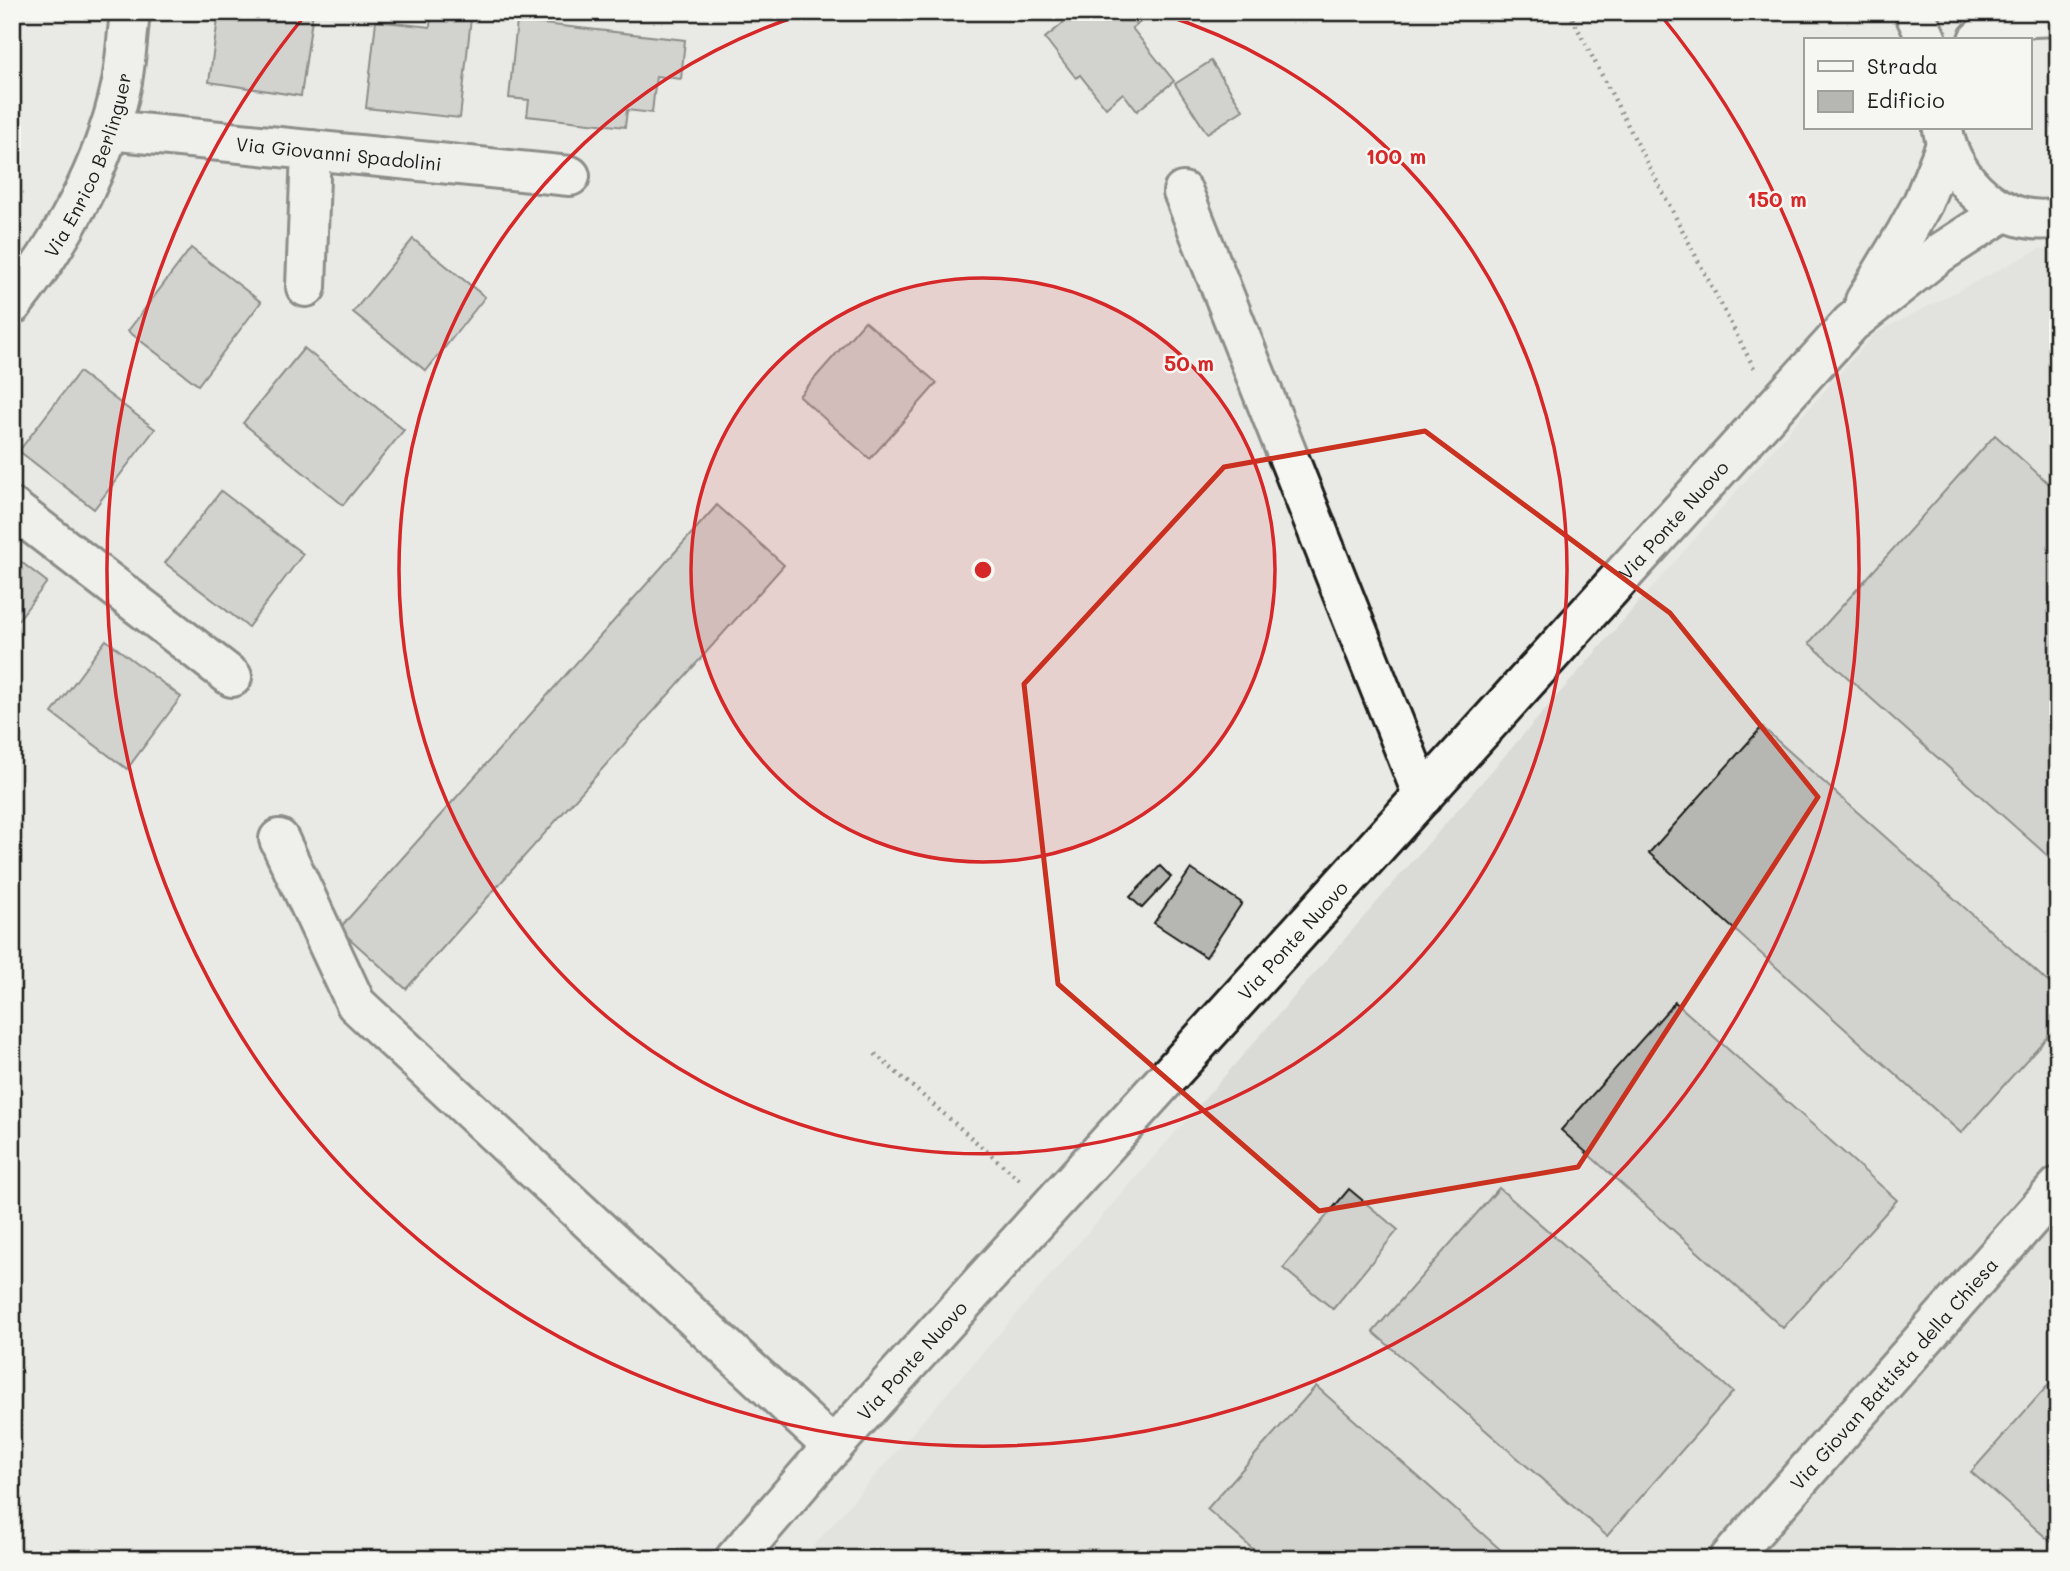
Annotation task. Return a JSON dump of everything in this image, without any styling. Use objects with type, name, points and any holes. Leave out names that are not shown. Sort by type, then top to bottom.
[{"type":"street","name":"Via Enrico Berlinguer","points":[[12,305],[40,271],[80,200],[109,131],[121,85],[130,12]]},
{"type":"street","points":[[1914,12],[1926,38]]},
{"type":"street","points":[[1994,24],[2036,15],[2058,17]]},
{"type":"street","name":"Via Giovanni Spadolini","points":[[109,131],[570,176]]},
{"type":"street","name":"Via Ponte Nuovo","points":[[1851,323],[1923,202],[1944,136]]},
{"type":"street","name":"Via Ponte Nuovo","points":[[1944,136],[1958,172],[1978,195],[2005,211],[2028,218],[2058,218]]},
{"type":"street","points":[[306,287],[311,150]]},
{"type":"street","points":[[1183,192],[1423,796]]},
{"type":"street","name":"Via Ponte Nuovo","points":[[735,1559],[833,1447],[1851,323],[1940,253],[2005,211]]},
{"type":"street","points":[[12,508],[232,677]]},
{"type":"street","points":[[279,839],[356,1004],[833,1447]]},
{"type":"street","name":"Via Giovan Battista della Chiesa","points":[[1729,1559],[2058,1187]]},
{"type":"path","points":[[1569,12],[1774,408]]},
{"type":"path","points":[[875,1054],[1050,1207]]},
{"type":"highlighted area","points":[[1425,431],[1670,613],[1818,797],[1578,1167],[1319,1211],[1058,984],[1024,684],[1224,467]]},
{"type":"shaded area","points":[[2041,248],[2058,254],[2058,1559],[802,1559],[1874,334]]},
{"type":"building","points":[[219,12],[313,12],[301,96],[209,82]]},
{"type":"building","points":[[1077,12],[1146,12],[1149,16],[1132,28],[1174,81],[1137,111],[1123,93],[1106,108],[1080,75],[1076,78],[1045,38]]},
{"type":"building","points":[[431,14],[471,18],[460,118],[366,108],[376,21],[430,27]]},
{"type":"building","points":[[517,21],[685,40],[681,79],[656,76],[652,113],[627,110],[625,127],[527,116],[529,100],[509,98]]},
{"type":"building","points":[[1211,61],[1243,110],[1207,133],[1175,84]]},
{"type":"building","points":[[413,239],[485,297],[426,371],[353,312]]},
{"type":"building","points":[[191,248],[261,302],[198,385],[128,331]]},
{"type":"building","points":[[865,321],[937,383],[870,459],[799,396]]},
{"type":"building","points":[[304,348],[404,430],[343,505],[243,423]]},
{"type":"building","points":[[79,372],[155,429],[94,509],[19,451]]},
{"type":"building","points":[[1995,435],[2058,492],[2058,865],[1809,643]]},
{"type":"building","points":[[221,491],[303,554],[248,627],[165,563]]},
{"type":"building","points":[[717,505],[784,565],[406,989],[339,929]]},
{"type":"building","points":[[12,555],[47,582],[12,628]]},
{"type":"building","points":[[106,640],[181,697],[127,769],[52,713]]},
{"type":"building","points":[[1762,727],[2058,991],[2058,1025],[1961,1133],[1649,853]]},
{"type":"building","points":[[1160,866],[1171,877],[1142,908],[1130,897]]},
{"type":"building","points":[[1191,869],[1242,903],[1206,957],[1154,923]]},
{"type":"building","points":[[1675,1002],[1897,1200],[1783,1328],[1561,1130]]},
{"type":"building","points":[[1499,1188],[1733,1392],[1607,1536],[1373,1332]]},
{"type":"building","points":[[1349,1189],[1398,1230],[1333,1309],[1283,1268]]},
{"type":"building","points":[[2058,1374],[2058,1548],[1971,1472]]},
{"type":"building","points":[[1316,1386],[1511,1559],[1264,1559],[1207,1509]]}]
